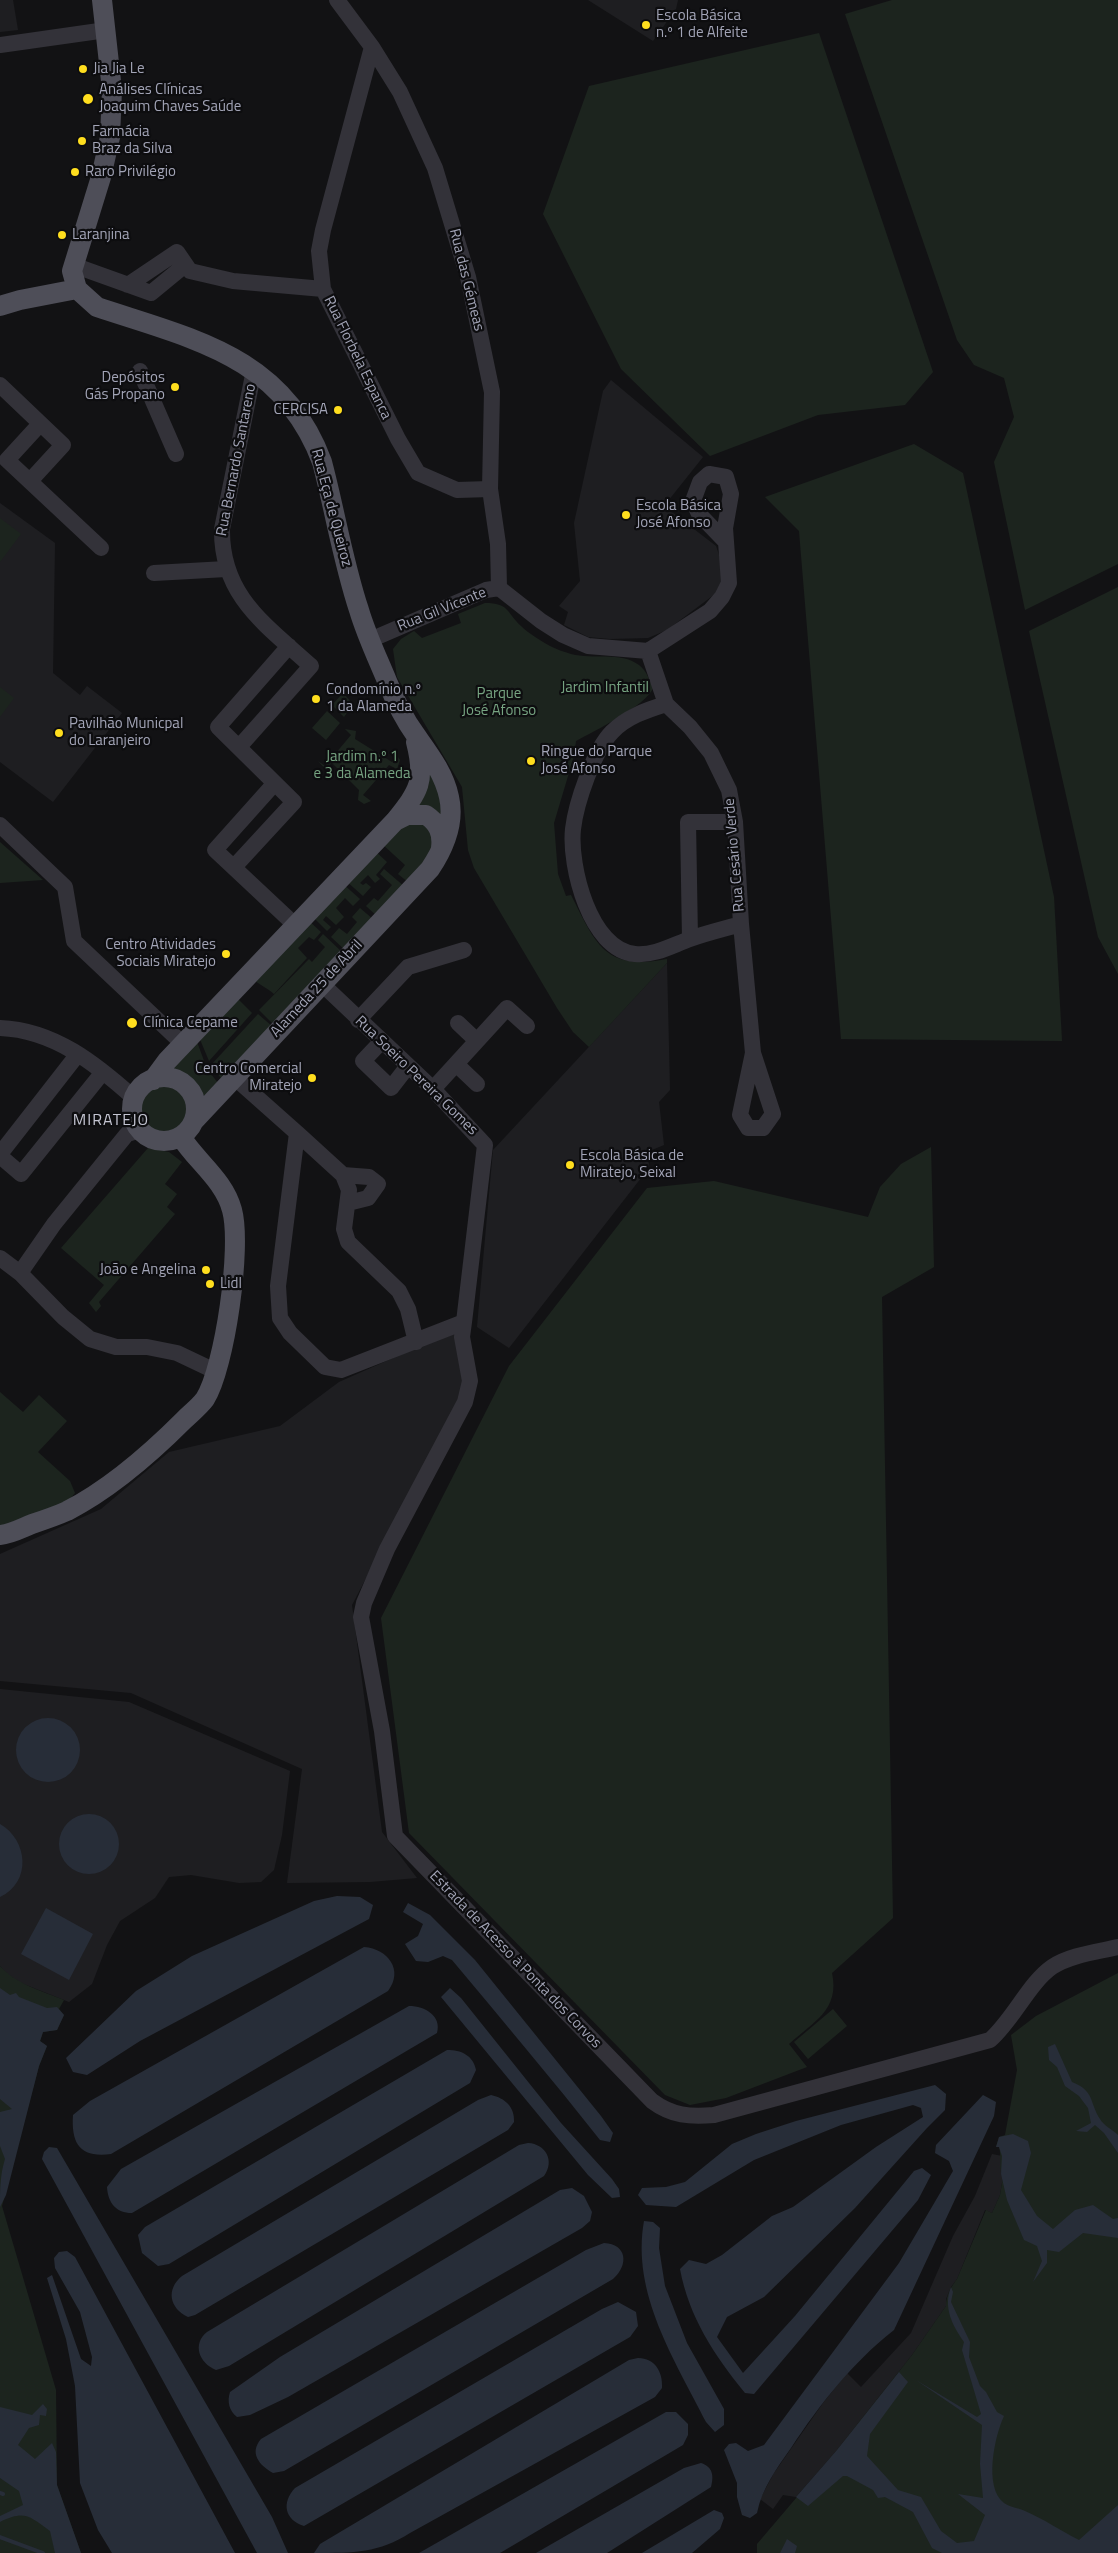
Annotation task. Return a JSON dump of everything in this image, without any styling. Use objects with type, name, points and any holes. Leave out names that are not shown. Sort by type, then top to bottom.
[{"type":"main road","points":[[74,277],[110,137],[112,90],[102,0]]},
{"type":"main road","points":[[0,294],[74,277]]},
{"type":"main road","points":[[0,306],[20,300],[74,277]]},
{"type":"main road","name":"Rua Eça de Queiroz","points":[[74,277],[97,307],[211,346],[254,370],[292,406],[316,446],[328,485],[350,581],[370,640],[388,683],[414,733]]},
{"type":"main road","points":[[187,1130],[174,1140],[159,1141],[140,1130],[133,1115],[134,1098],[142,1087],[153,1080],[183,1044],[395,821],[413,798],[419,784],[422,765],[414,733]]},
{"type":"main road","name":"Alameda 25 de Abril","points":[[187,1130],[440,855],[447,836],[450,799],[445,781],[429,752],[414,733]]},
{"type":"main road","points":[[395,821],[407,815],[417,814],[426,815],[433,820],[440,828],[442,838],[440,855]]},
{"type":"main road","points":[[0,1535],[67,1511],[115,1479],[166,1438],[204,1400],[216,1372],[232,1279],[235,1230],[226,1195],[218,1182],[191,1153],[187,1130],[196,1104],[187,1088],[171,1078],[153,1080]]},
{"type":"street","name":"Rua das Gémeas","points":[[337,0],[372,47],[400,92],[435,168],[468,277],[492,392],[490,489],[498,544],[498,588]]},
{"type":"street","points":[[0,45],[106,30]]},
{"type":"street","name":"Rua Florbela Espanca","points":[[372,47],[323,230],[319,251],[323,289],[398,438],[418,473],[456,490],[490,489]]},
{"type":"street","points":[[74,277],[128,285],[151,293],[185,265],[190,272],[233,281],[323,289]]},
{"type":"street","name":"Rua Bernardo Santareno","points":[[238,747],[311,666],[242,600],[226,569],[222,550],[222,529],[254,370]]},
{"type":"street","points":[[140,371],[176,454]]},
{"type":"street","points":[[0,385],[63,445],[30,481]]},
{"type":"street","points":[[40,424],[7,460],[100,548]]},
{"type":"street","points":[[648,651],[710,611],[722,597],[729,583],[725,541]]},
{"type":"street","points":[[154,573],[226,569]]},
{"type":"street","name":"Rua Gil Vicente","points":[[370,640],[486,590],[498,588],[541,621],[563,635],[588,646],[648,651]]},
{"type":"street","points":[[234,867],[294,802],[218,727],[289,646]]},
{"type":"street","name":"Rua Cesário Verde","points":[[648,651],[666,704],[690,727],[712,753],[729,790],[735,822],[741,924],[753,1053]]},
{"type":"street","points":[[666,704],[639,714],[612,731],[595,756],[573,828],[574,863],[598,930],[615,948],[636,954],[664,949],[741,924]]},
{"type":"street","points":[[274,784],[215,850],[295,925]]},
{"type":"street","points":[[690,939],[688,822],[735,822]]},
{"type":"street","points":[[0,826],[65,887],[74,941],[183,1044]]},
{"type":"street","points":[[358,1020],[408,967],[464,950]]},
{"type":"street","name":"Rua Soeiro Pereira Gomes","points":[[322,984],[381,1042],[433,1089],[485,1145],[464,1322]]},
{"type":"street","points":[[433,1089],[507,1008],[527,1026]]},
{"type":"street","points":[[458,1023],[477,1041]]},
{"type":"street","points":[[0,1028],[39,1035],[78,1054],[134,1098]]},
{"type":"street","points":[[381,1042],[363,1061],[390,1088],[408,1066]]},
{"type":"street","points":[[78,1054],[0,1155],[21,1174],[103,1072]]},
{"type":"street","points":[[456,1064],[477,1084]]},
{"type":"street","points":[[234,1077],[343,1175],[348,1190],[344,1229],[348,1242],[399,1291],[408,1308],[416,1342]]},
{"type":"street","points":[[20,1273],[54,1224],[127,1134],[140,1130]]},
{"type":"street","points":[[297,1133],[278,1286],[280,1318],[290,1333],[325,1367],[341,1370],[464,1322]]},
{"type":"street","points":[[343,1175],[369,1177],[378,1184],[368,1198],[348,1203]]},
{"type":"street","points":[[0,1258],[20,1273],[63,1317],[90,1339],[116,1347],[147,1348],[177,1353],[216,1372]]},
{"type":"street","name":"Estrada de Acesso à Ponta dos Corvos","points":[[464,1322],[462,1337],[470,1381],[465,1402],[387,1549],[364,1603],[361,1617],[382,1731],[395,1836],[652,2101],[663,2110],[676,2114],[691,2117],[714,2115],[990,2040],[1001,2031],[1043,1975],[1052,1967],[1063,1961],[1118,1947]]},
{"type":"shaded area","points":[[0,0],[13,0],[18,30],[0,32]]},
{"type":"shaded area","name":"Escola Básica n.º 1 de Alfeite","points":[[588,0],[678,0],[676,9],[653,41]]},
{"type":"shaded area","name":"Escola Básica José Afonso","points":[[611,380],[703,457],[664,506],[716,546],[721,561],[723,588],[667,630],[648,638],[610,639],[588,637],[564,625],[568,612],[559,606],[580,581],[574,523],[603,391]]},
{"type":"shaded area","points":[[0,503],[55,543],[53,673],[80,695],[87,686],[122,713],[53,802],[0,762]]},
{"type":"shaded area","name":"Escola Básica de Miratejo, Seixal","points":[[667,963],[670,1090],[659,1102],[664,1145],[647,1152],[651,1177],[641,1178],[509,1348],[477,1327],[493,1150]]},
{"type":"shaded area","points":[[454,1331],[466,1363],[462,1395],[352,1605],[382,1832],[417,1878],[370,1882],[287,1883],[302,1769],[131,1693],[0,1681],[0,1554],[101,1509],[169,1452],[280,1426],[339,1382]]},
{"type":"shaded area","points":[[0,1689],[129,1702],[290,1771],[282,1835],[274,1870],[261,1882],[239,1883],[191,1875],[169,1877],[155,1898],[120,1921],[107,1945],[92,1984],[69,2002],[21,1983],[7,1974],[0,1966]]},
{"type":"shaded area","points":[[48,1718],[60,1720],[71,1727],[78,1738],[80,1750],[78,1762],[71,1773],[60,1780],[48,1782],[36,1780],[25,1773],[18,1762],[16,1750],[18,1738],[25,1727],[36,1720]]},
{"type":"shaded area","points":[[89,1814],[105,1819],[110,1823],[114,1828],[119,1844],[114,1860],[110,1865],[105,1869],[89,1874],[73,1869],[68,1865],[64,1860],[59,1844],[64,1828],[68,1823],[73,1819]]},
{"type":"shaded area","points":[[0,1824],[16,1840],[21,1850],[22,1861],[21,1872],[17,1882],[0,1897]]},
{"type":"shaded area","points":[[337,1896],[360,1897],[373,1905],[369,1919],[140,2041],[87,2075],[73,2072],[66,2058],[136,1991],[192,1956],[314,1901]]},
{"type":"shaded area","points":[[408,1903],[430,1915],[475,1960],[601,2116],[613,2133],[610,2142],[600,2140],[452,1960],[443,1956],[428,1962],[416,1961],[405,1944],[418,1936],[423,1924],[403,1912]]},
{"type":"shaded area","points":[[46,1908],[93,1934],[69,1980],[21,1954]]},
{"type":"shaded area","points":[[364,1947],[380,1952],[391,1962],[394,1968],[394,1976],[393,1983],[388,1991],[111,2154],[92,2154],[85,2151],[76,2142],[73,2115],[90,2101]]},
{"type":"shaded area","points":[[0,1988],[10,1995],[16,1993],[19,1997],[47,2008],[57,2007],[64,2015],[57,2030],[43,2032],[40,2041],[47,2046],[39,2066],[6,2195],[0,2207],[1,2177],[5,2159],[0,2146],[0,2112],[12,2109],[0,2099]]},
{"type":"shaded area","points":[[450,1988],[461,1998],[561,2123],[612,2179],[619,2189],[620,2197],[612,2198],[588,2175],[441,1997]]},
{"type":"shaded area","points":[[409,2006],[415,2006],[431,2013],[437,2022],[437,2033],[132,2213],[126,2213],[117,2209],[111,2202],[107,2187],[121,2169]]},
{"type":"shaded area","points":[[1055,2044],[1072,2082],[1085,2089],[1101,2121],[1118,2135],[1118,2153],[1104,2133],[1095,2125],[1087,2132],[1076,2131],[1091,2123],[1088,2108],[1079,2096],[1065,2086],[1057,2067],[1049,2060],[1048,2047]]},
{"type":"shaded area","points":[[447,2050],[462,2052],[472,2061],[476,2070],[470,2083],[169,2264],[158,2266],[142,2253],[138,2235],[145,2227]]},
{"type":"shaded area","points":[[935,2085],[946,2094],[945,2110],[855,2208],[764,2297],[727,2317],[717,2337],[743,2373],[795,2316],[914,2171],[922,2168],[931,2175],[918,2200],[754,2394],[745,2393],[704,2335],[684,2287],[680,2269],[689,2260],[706,2264],[722,2255],[772,2216],[793,2207],[876,2147],[923,2117],[921,2108],[913,2105],[841,2125],[754,2160],[676,2207],[646,2205],[638,2195],[642,2188],[666,2187],[685,2182],[732,2144],[756,2134],[796,2121]]},
{"type":"shaded area","points":[[491,2095],[505,2101],[513,2112],[514,2122],[508,2130],[195,2315],[188,2317],[177,2309],[172,2298],[172,2292],[177,2281],[182,2276],[478,2100]]},
{"type":"shaded area","points":[[983,2095],[996,2102],[994,2116],[894,2330],[864,2356],[813,2416],[780,2463],[762,2495],[757,2513],[750,2518],[742,2515],[737,2497],[737,2483],[724,2450],[729,2444],[736,2443],[748,2451],[764,2445],[899,2263],[953,2171],[949,2161],[935,2153],[936,2145]]},
{"type":"shaded area","points":[[1013,2134],[1028,2141],[1031,2153],[1021,2190],[1037,2216],[1053,2229],[1075,2210],[1093,2205],[1113,2219],[1118,2218],[1118,2238],[1083,2233],[1059,2252],[1047,2250],[1047,2263],[1033,2282],[1042,2261],[1037,2246],[1024,2240],[1007,2200],[1001,2174],[1002,2156],[999,2147],[996,2147],[999,2137]]},
{"type":"shaded area","points":[[528,2143],[540,2146],[547,2154],[549,2165],[544,2176],[229,2366],[216,2370],[205,2363],[199,2353],[199,2347],[202,2337],[207,2332],[519,2145]]},
{"type":"shaded area","points":[[49,2147],[57,2148],[272,2517],[288,2553],[257,2553],[42,2159],[44,2152]]},
{"type":"shaded area","points":[[992,2154],[1002,2156],[1001,2174],[1003,2177],[1000,2195],[992,2213],[985,2210],[957,2279],[946,2299],[946,2306],[912,2355],[837,2450],[796,2497],[783,2495],[773,2509],[760,2499],[774,2473],[823,2403],[847,2373],[861,2387],[911,2333],[953,2236],[975,2196]]},
{"type":"shaded area","points":[[572,2188],[584,2196],[592,2212],[590,2221],[582,2228],[288,2397],[250,2415],[237,2417],[230,2409],[230,2392],[280,2357],[560,2190]]},
{"type":"shaded area","points":[[644,2221],[653,2222],[660,2228],[659,2248],[665,2286],[687,2343],[724,2409],[724,2425],[715,2432],[706,2422],[669,2350],[650,2300],[644,2274],[642,2248]]},
{"type":"shaded area","points":[[604,2243],[617,2247],[623,2256],[622,2268],[613,2279],[284,2471],[273,2473],[257,2458],[257,2444],[261,2439],[586,2250]]},
{"type":"shaded area","points":[[67,2251],[75,2257],[235,2553],[112,2553],[98,2530],[80,2483],[75,2386],[66,2339],[47,2278],[52,2275],[81,2359],[91,2366],[92,2357],[80,2312],[55,2268],[54,2258],[59,2252]]},
{"type":"shaded area","points":[[951,2287],[953,2292],[951,2302],[970,2342],[969,2357],[980,2386],[986,2392],[997,2412],[1004,2416],[997,2435],[992,2473],[998,2495],[1004,2503],[1032,2514],[1079,2540],[1118,2505],[1118,2553],[942,2553],[932,2548],[913,2512],[885,2497],[878,2498],[873,2490],[847,2476],[843,2476],[808,2506],[796,2497],[837,2450],[899,2372],[908,2382],[870,2434],[867,2456],[898,2490],[921,2497],[941,2531],[957,2543],[974,2541],[985,2515],[958,2494],[983,2498],[980,2464],[982,2425],[916,2380],[977,2417],[981,2414],[962,2350],[964,2342],[956,2329],[948,2309]]},
{"type":"shaded area","points":[[618,2302],[636,2312],[638,2326],[630,2337],[304,2526],[293,2520],[289,2515],[287,2510],[288,2499],[295,2488],[602,2309]]},
{"type":"shaded area","points":[[638,2358],[649,2360],[659,2371],[662,2388],[655,2397],[399,2540],[377,2548],[354,2552],[314,2553],[320,2544],[629,2360]]},
{"type":"shaded area","points":[[43,2404],[47,2409],[46,2416],[40,2415],[39,2425],[29,2428],[18,2445],[35,2459],[52,2443],[56,2452],[57,2485],[81,2553],[55,2553],[50,2531],[32,2518],[15,2516],[0,2522],[0,2516],[23,2505],[19,2491],[0,2478],[0,2407],[32,2415]]},
{"type":"shaded area","points":[[666,2412],[676,2412],[688,2424],[688,2435],[683,2445],[500,2553],[419,2553]]},
{"type":"shaded area","points":[[701,2463],[712,2472],[711,2487],[607,2553],[536,2553],[684,2468]]},
{"type":"shaded area","points":[[714,2510],[722,2513],[724,2518],[720,2529],[692,2553],[642,2553]]},
{"type":"shaded area","points":[[787,2539],[797,2546],[795,2553],[780,2553]]},
{"type":"green space","points":[[892,0],[1118,0],[1118,564],[1025,610],[994,462],[1014,417],[1004,378],[974,365],[957,340],[845,14]]},
{"type":"green space","points":[[819,33],[933,372],[905,405],[818,415],[710,456],[621,369],[543,214],[589,86]]},
{"type":"green space","points":[[914,444],[963,473],[1054,897],[1062,1041],[841,1039],[799,531],[765,497]]},
{"type":"green space","points":[[0,518],[21,534],[0,562]]},
{"type":"green space","points":[[1118,587],[1118,974],[1098,937],[1029,631]]},
{"type":"green space","name":"Parque José Afonso","points":[[485,603],[493,603],[503,607],[527,631],[557,649],[579,656],[615,657],[632,661],[644,670],[653,688],[641,702],[630,710],[576,741],[574,756],[554,823],[558,874],[566,896],[571,895],[596,940],[605,950],[616,957],[629,961],[646,962],[667,959],[667,963],[589,1047],[573,1032],[557,1008],[474,868],[468,850],[462,787],[397,677],[393,649],[401,639],[414,631],[422,638],[461,623],[458,614]]},
{"type":"green space","points":[[0,687],[14,698],[0,717]]},
{"type":"green space","points":[[343,693],[353,704],[344,717],[332,705]]},
{"type":"green space","points":[[327,711],[340,723],[326,740],[312,728]]},
{"type":"green space","name":"Jardim n.º 1 e 3 da Alameda","points":[[345,729],[356,731],[355,739],[392,762],[396,754],[400,760],[397,769],[389,765],[363,795],[371,801],[364,804],[358,800],[359,790],[331,762],[328,772],[318,761],[325,766],[351,735]]},
{"type":"green space","points":[[424,766],[440,784],[443,827],[411,801]]},
{"type":"green space","points":[[422,820],[439,838],[409,883],[398,874],[405,865],[381,843],[401,824]]},
{"type":"green space","points":[[0,842],[43,880],[0,883]]},
{"type":"green space","points":[[374,850],[387,862],[376,875],[380,879],[375,883],[368,875],[360,883],[363,885],[366,883],[371,887],[363,896],[345,880]]},
{"type":"green space","points":[[384,869],[405,887],[378,917],[366,906],[374,898],[378,901],[392,885],[380,874]]},
{"type":"green space","points":[[342,883],[360,899],[353,906],[345,898],[336,908],[344,917],[336,925],[326,916],[323,920],[331,927],[327,931],[312,916]]},
{"type":"green space","points":[[360,908],[374,920],[346,951],[331,937],[339,928],[347,934],[357,922],[352,917]]},
{"type":"green space","points":[[308,920],[321,932],[314,940],[309,937],[298,948],[307,958],[274,994],[252,978]]},
{"type":"green space","points":[[323,934],[343,953],[273,1024],[259,1010],[309,959],[312,962],[325,947],[318,940]]},
{"type":"green space","points":[[236,997],[252,1013],[209,1061],[199,1037]]},
{"type":"green space","points":[[258,1014],[273,1027],[223,1081],[211,1065]]},
{"type":"green space","points":[[196,1039],[207,1069],[218,1083],[206,1096],[194,1089],[172,1068]]},
{"type":"green space","points":[[164,1083],[178,1087],[185,1094],[189,1108],[185,1122],[178,1129],[164,1133],[150,1129],[143,1122],[139,1108],[143,1094],[150,1087]]},
{"type":"green space","points":[[931,1147],[934,1267],[882,1297],[893,1918],[832,1973],[832,1997],[828,2006],[815,2022],[789,2044],[807,2067],[726,2098],[690,2105],[665,2095],[409,1833],[381,1618],[509,1366],[647,1188],[714,1181],[868,1217],[880,1187],[901,1164]]},
{"type":"green space","points":[[148,1148],[169,1152],[182,1162],[165,1184],[177,1194],[167,1207],[175,1214],[99,1302],[101,1306],[96,1312],[89,1303],[104,1285],[61,1248]]},
{"type":"green space","points":[[0,1392],[23,1412],[39,1395],[67,1421],[38,1452],[70,1481],[75,1493],[64,1506],[0,1532]]},
{"type":"green space","points":[[0,1966],[21,1982],[64,2000],[59,2009],[64,2015],[57,2030],[43,2032],[40,2041],[47,2046],[39,2066],[2,2206],[56,2390],[57,2485],[81,2553],[0,2553]]},
{"type":"green space","points":[[1118,1973],[1118,2553],[757,2553],[757,2544],[837,2450],[912,2355],[946,2306],[949,2291],[957,2279],[986,2210],[992,2213],[1000,2195],[1003,2177],[999,2147],[996,2147],[999,2137],[1005,2135],[1017,2070],[1011,2035],[1036,2016]]},
{"type":"green space","points":[[833,2009],[847,2026],[808,2059],[794,2042]]},
{"type":"waterway","points":[[0,2537],[43,2553]]},
{"type":"place","name":"Escola Básica n.º 1 de Alfeite","points":[[646,25]]},
{"type":"place","name":"Jia Jia Le","points":[[83,69]]},
{"type":"place","name":"Análises Clínicas Joaquim Chaves Saúde","points":[[88,99]]},
{"type":"place","name":"Farmácia Braz da Silva","points":[[82,141]]},
{"type":"place","name":"Raro Privilégio","points":[[75,172]]},
{"type":"place","name":"Laranjina","points":[[62,235]]},
{"type":"place","name":"Depósitos Gás Propano","points":[[175,387]]},
{"type":"place","name":"CERCISA","points":[[338,410]]},
{"type":"place","name":"Escola Básica José Afonso","points":[[626,515]]},
{"type":"place","name":"Condomínio n.º 1 da Alameda","points":[[316,699]]},
{"type":"place","name":"Pavilhão Municpal do Laranjeiro","points":[[59,733]]},
{"type":"place","name":"Ringue do Parque José Afonso","points":[[531,761]]},
{"type":"place","name":"Centro Atividades Sociais Miratejo","points":[[226,954]]},
{"type":"place","name":"Clínica Cepame","points":[[132,1023]]},
{"type":"place","name":"Centro Comercial Miratejo","points":[[312,1078]]},
{"type":"place","name":"Escola Básica de Miratejo, Seixal","points":[[570,1165]]},
{"type":"place","name":"João e Angelina","points":[[206,1270]]},
{"type":"place","name":"Lidl","points":[[210,1284]]},
{"type":"district","name":"MIRATEJO","points":[[111,1121]]},
{"type":"park label","name":"Jardim Infantil","points":[[605,688]]}]
